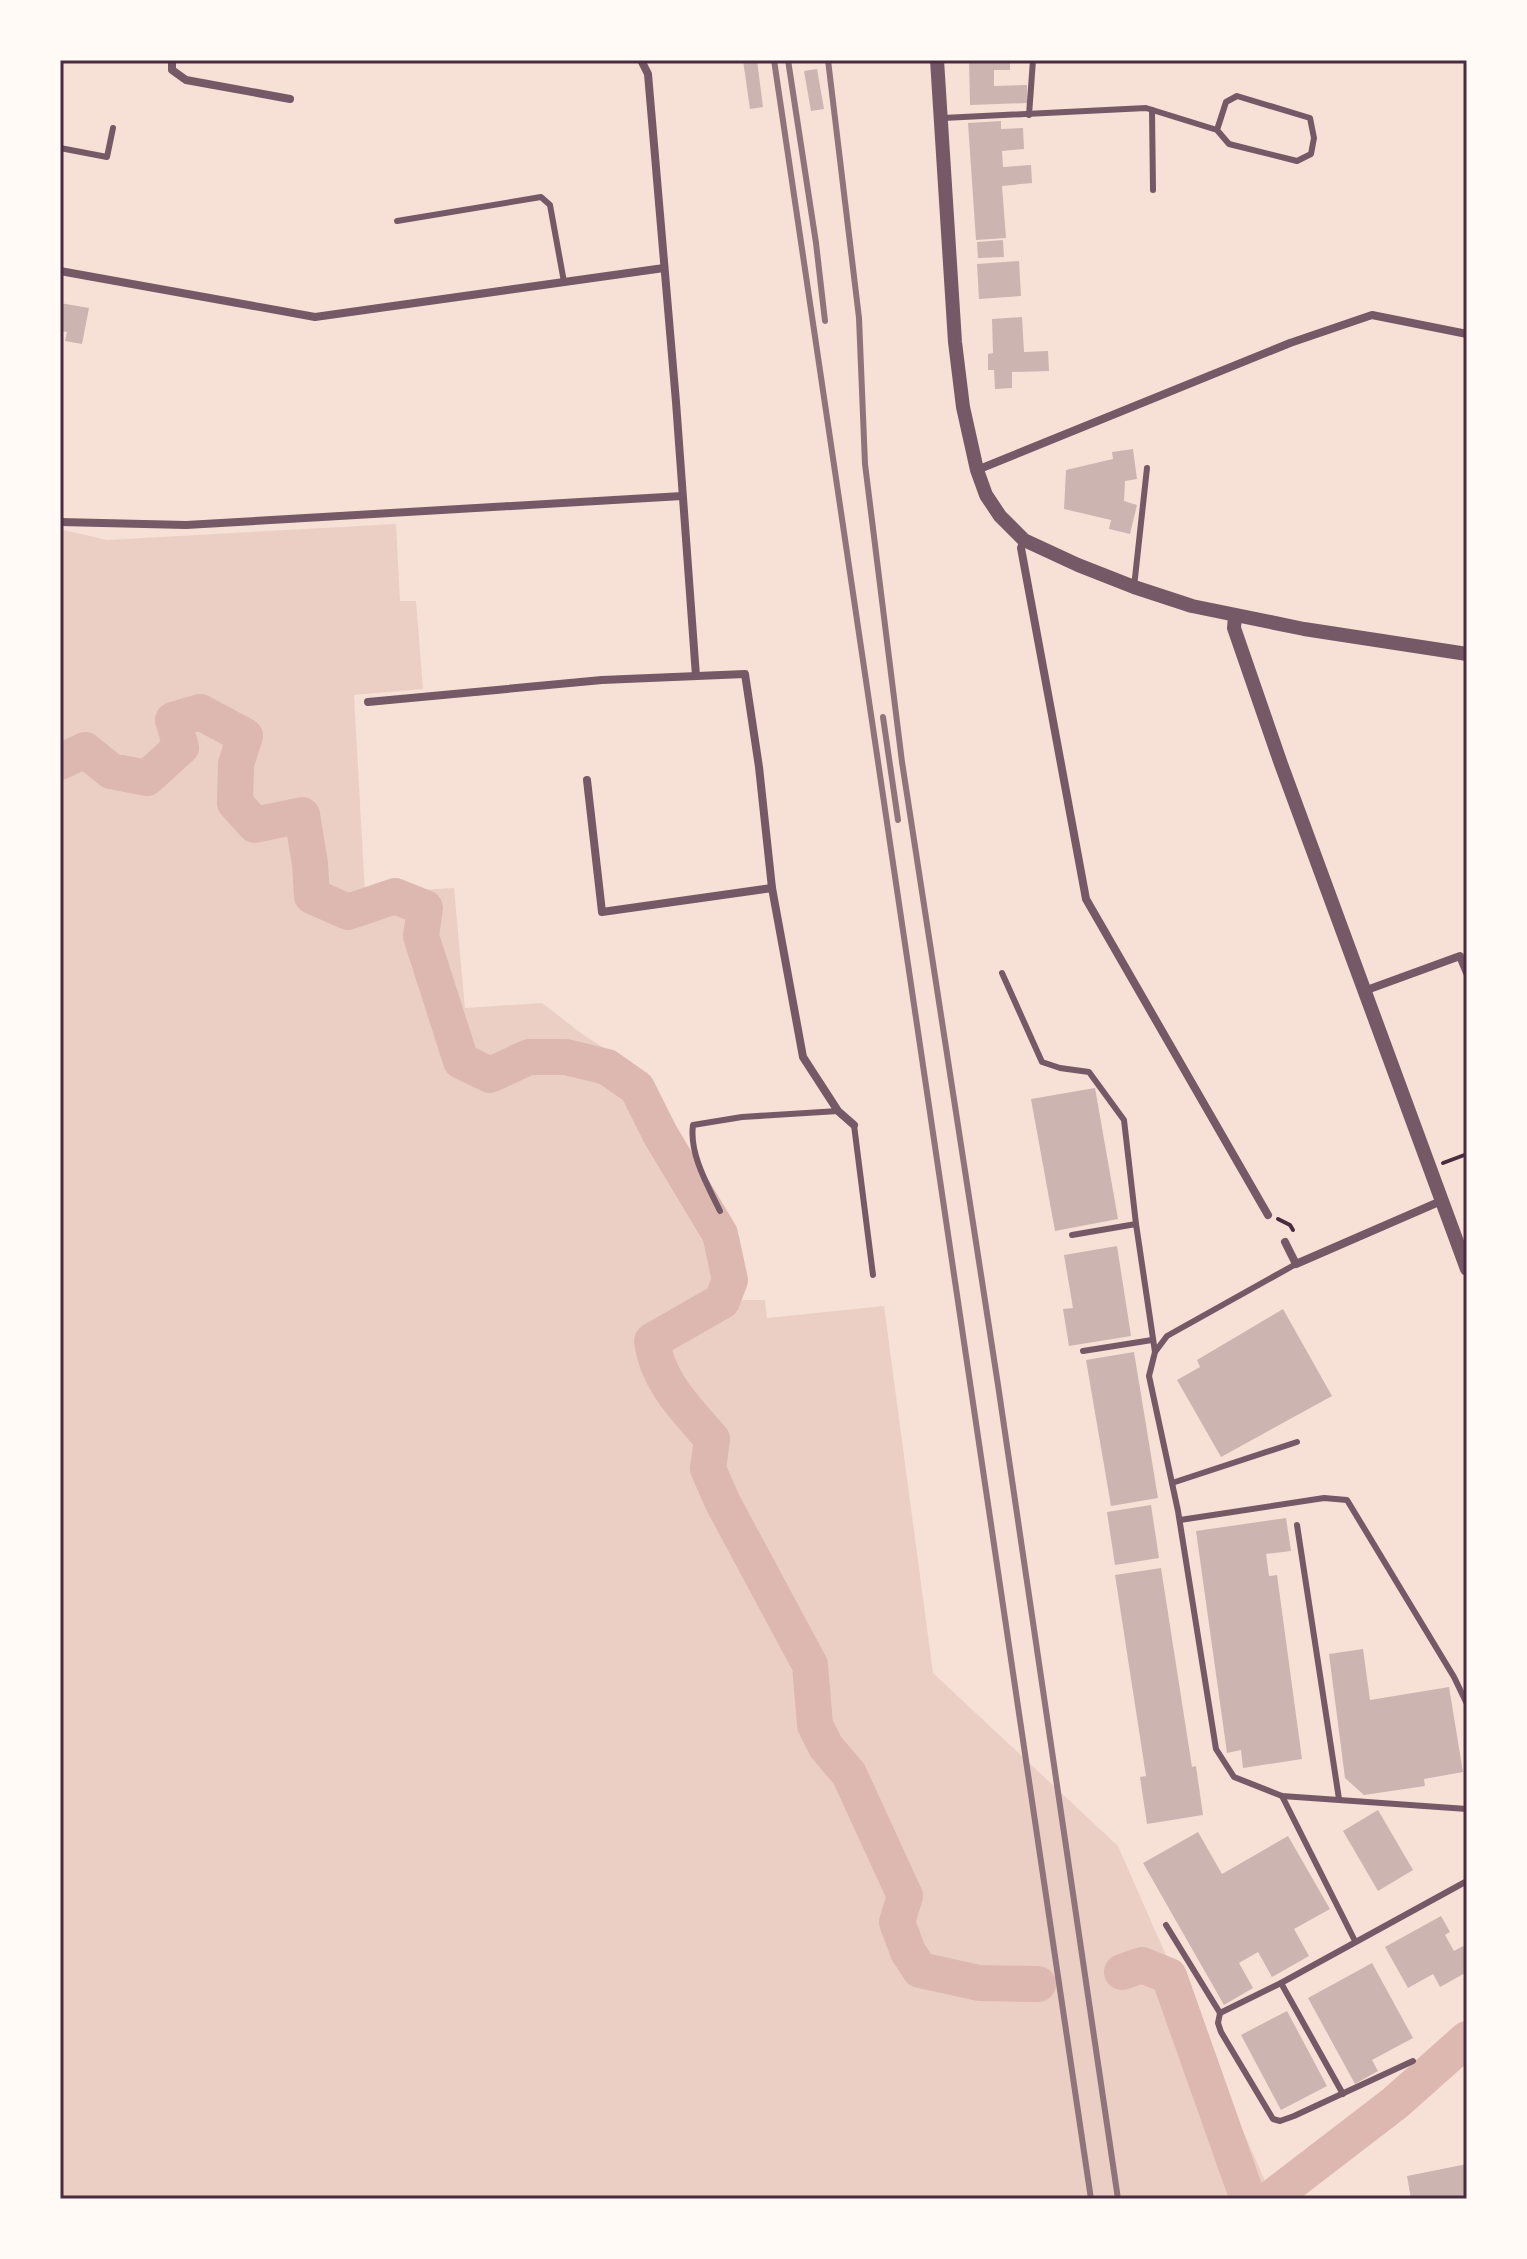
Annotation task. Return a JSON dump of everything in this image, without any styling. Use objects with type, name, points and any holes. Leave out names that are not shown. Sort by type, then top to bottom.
[{"type":"street","points":[[172,60],[172,70],[186,80],[290,99]]},
{"type":"street","points":[[641,60],[648,74],[696,676]]},
{"type":"street","points":[[937,60],[955,342],[963,407],[977,470],[986,495],[1000,516],[1024,540],[1078,565],[1192,606],[1235,616],[1467,654]]},
{"type":"street","points":[[60,271],[315,317],[664,268]]},
{"type":"street","points":[[977,470],[1290,343],[1372,315],[1467,334]]},
{"type":"street","points":[[60,522],[186,525],[682,496]]},
{"type":"street","points":[[1024,540],[1021,548],[1086,899],[1268,1215]]},
{"type":"street","points":[[1235,616],[1234,628],[1467,1269]]},
{"type":"street","points":[[368,702],[602,680],[745,674],[772,888],[803,1057],[838,1111],[854,1125]]},
{"type":"street","points":[[587,780],[602,912],[772,888]]},
{"type":"street","points":[[1364,991],[1460,956],[1467,973]]},
{"type":"street","points":[[1285,1242],[1296,1264],[1441,1201]]},
{"type":"lane","points":[[1029,115],[1033,60]]},
{"type":"lane","points":[[939,119],[1146,108],[1217,130],[1229,144],[1297,161],[1311,154],[1314,138],[1310,118],[1237,96],[1226,102],[1217,130]]},
{"type":"lane","points":[[1152,110],[1153,190]]},
{"type":"lane","points":[[60,148],[107,157],[113,128]]},
{"type":"lane","points":[[397,221],[541,197],[550,205],[564,282]]},
{"type":"lane","points":[[1134,587],[1147,468]]},
{"type":"lane","points":[[1002,973],[1042,1062],[1089,1072],[1124,1120],[1155,1352]]},
{"type":"lane","points":[[720,1211],[704,1180],[691,1137],[693,1125],[742,1117],[838,1111]]},
{"type":"lane","points":[[854,1125],[873,1275]]},
{"type":"lane","points":[[1072,1235],[1136,1224]]},
{"type":"lane","points":[[1296,1264],[1167,1336],[1155,1352],[1149,1376],[1180,1520],[1216,1749],[1234,1777],[1282,1796],[1467,1809]]},
{"type":"lane","points":[[1083,1351],[1152,1340]]},
{"type":"lane","points":[[1172,1483],[1297,1442]]},
{"type":"lane","points":[[1180,1520],[1324,1498],[1347,1500],[1454,1677],[1467,1704]]},
{"type":"lane","points":[[1297,1525],[1339,1799]]},
{"type":"lane","points":[[1282,1796],[1355,1941]]},
{"type":"lane","points":[[1220,2013],[1467,1881]]},
{"type":"lane","points":[[1166,1925],[1220,2013],[1218,2023],[1221,2032],[1273,2119],[1280,2121],[1413,2061]]},
{"type":"lane","points":[[1281,1983],[1343,2094]]},
{"type":"path","points":[[1444,1163],[1467,1154]]},
{"type":"shaded area","points":[[396,524],[400,601],[416,601],[423,689],[354,695],[365,893],[454,888],[465,1008],[542,1003],[585,1036],[650,1077],[731,1241],[740,1275],[739,1300],[765,1300],[767,1318],[884,1306],[933,1673],[1118,1846],[1273,2199],[60,2199],[60,529],[107,540]]},
{"type":"building","points":[[743,60],[757,60],[763,107],[750,109]]},
{"type":"building","points":[[969,60],[1010,60],[1010,70],[994,70],[994,86],[1027,85],[1027,103],[970,105]]},
{"type":"building","points":[[817,69],[824,109],[811,111],[804,71]]},
{"type":"building","points":[[1001,121],[1001,129],[1023,128],[1024,149],[1002,151],[1003,167],[1031,165],[1032,183],[1002,186],[1006,238],[976,240],[968,123]]},
{"type":"building","points":[[1003,240],[1004,257],[978,258],[977,242]]},
{"type":"building","points":[[1019,261],[1021,296],[979,299],[977,264]]},
{"type":"building","points":[[60,303],[89,308],[82,344],[65,341],[67,332],[60,331]]},
{"type":"building","points":[[1022,317],[1024,352],[1048,351],[1049,371],[1012,372],[1012,388],[995,389],[994,370],[988,370],[988,354],[993,353],[992,319]]},
{"type":"building","points":[[1133,449],[1137,479],[1125,481],[1124,501],[1137,505],[1130,534],[1109,529],[1111,520],[1064,509],[1066,470],[1113,459],[1112,452]]},
{"type":"building","points":[[1095,1088],[1118,1219],[1055,1231],[1031,1099]]},
{"type":"building","points":[[1117,1246],[1131,1336],[1069,1346],[1063,1309],[1073,1308],[1064,1255]]},
{"type":"building","points":[[1283,1309],[1332,1396],[1221,1457],[1177,1380],[1200,1367],[1197,1360]]},
{"type":"building","points":[[1134,1352],[1158,1498],[1111,1506],[1086,1360]]},
{"type":"building","points":[[1151,1505],[1159,1558],[1115,1565],[1107,1512]]},
{"type":"building","points":[[1286,1518],[1291,1551],[1266,1554],[1269,1576],[1277,1575],[1302,1759],[1243,1768],[1241,1750],[1227,1753],[1196,1531]]},
{"type":"building","points":[[1161,1568],[1192,1767],[1196,1766],[1203,1815],[1147,1824],[1140,1777],[1146,1776],[1115,1575]]},
{"type":"building","points":[[1363,1649],[1370,1700],[1449,1687],[1463,1772],[1424,1779],[1425,1786],[1364,1795],[1345,1778],[1329,1654]]},
{"type":"building","points":[[1378,1810],[1413,1870],[1378,1891],[1343,1831]]},
{"type":"building","points":[[1198,1832],[1222,1874],[1288,1836],[1330,1909],[1294,1929],[1309,1956],[1272,1977],[1258,1952],[1239,1963],[1253,1988],[1224,2005],[1143,1863]]},
{"type":"building","points":[[1441,1916],[1450,1932],[1445,1935],[1454,1951],[1463,1946],[1467,1953],[1464,1956],[1467,1972],[1440,1987],[1433,1974],[1408,1988],[1385,1947]]},
{"type":"building","points":[[1372,1963],[1413,2038],[1372,2060],[1378,2071],[1355,2084],[1308,1998]]},
{"type":"building","points":[[1287,2011],[1327,2086],[1281,2110],[1241,2035]]},
{"type":"building","points":[[1467,2164],[1467,2199],[1411,2199],[1407,2176]]},
{"type":"waterway","points":[[60,762],[85,750],[111,771],[147,778],[181,747],[173,720],[200,712],[245,736],[236,764],[235,803],[255,825],[302,815],[312,896],[348,912],[395,896],[425,908],[421,936],[461,1061],[490,1075],[529,1057],[566,1057],[607,1067],[637,1088],[660,1134],[720,1234],[730,1280],[722,1301],[652,1341],[655,1355],[674,1394],[712,1439],[708,1469],[810,1665],[815,1725],[826,1747],[849,1774],[905,1896],[897,1922],[908,1952],[920,1970],[979,1983],[1038,1984]]},
{"type":"waterway","points":[[1122,1972],[1142,1965],[1169,1976],[1248,2199]]},
{"type":"waterway","points":[[1270,2199],[1395,2103],[1467,2039]]},
{"type":"railway","points":[[774,60],[1091,2199]]},
{"type":"railway","points":[[788,60],[825,321]]},
{"type":"railway","points":[[828,60],[859,318],[865,464],[902,762],[1118,2199]]},
{"type":"railway","points":[[883,717],[898,820]]}]
